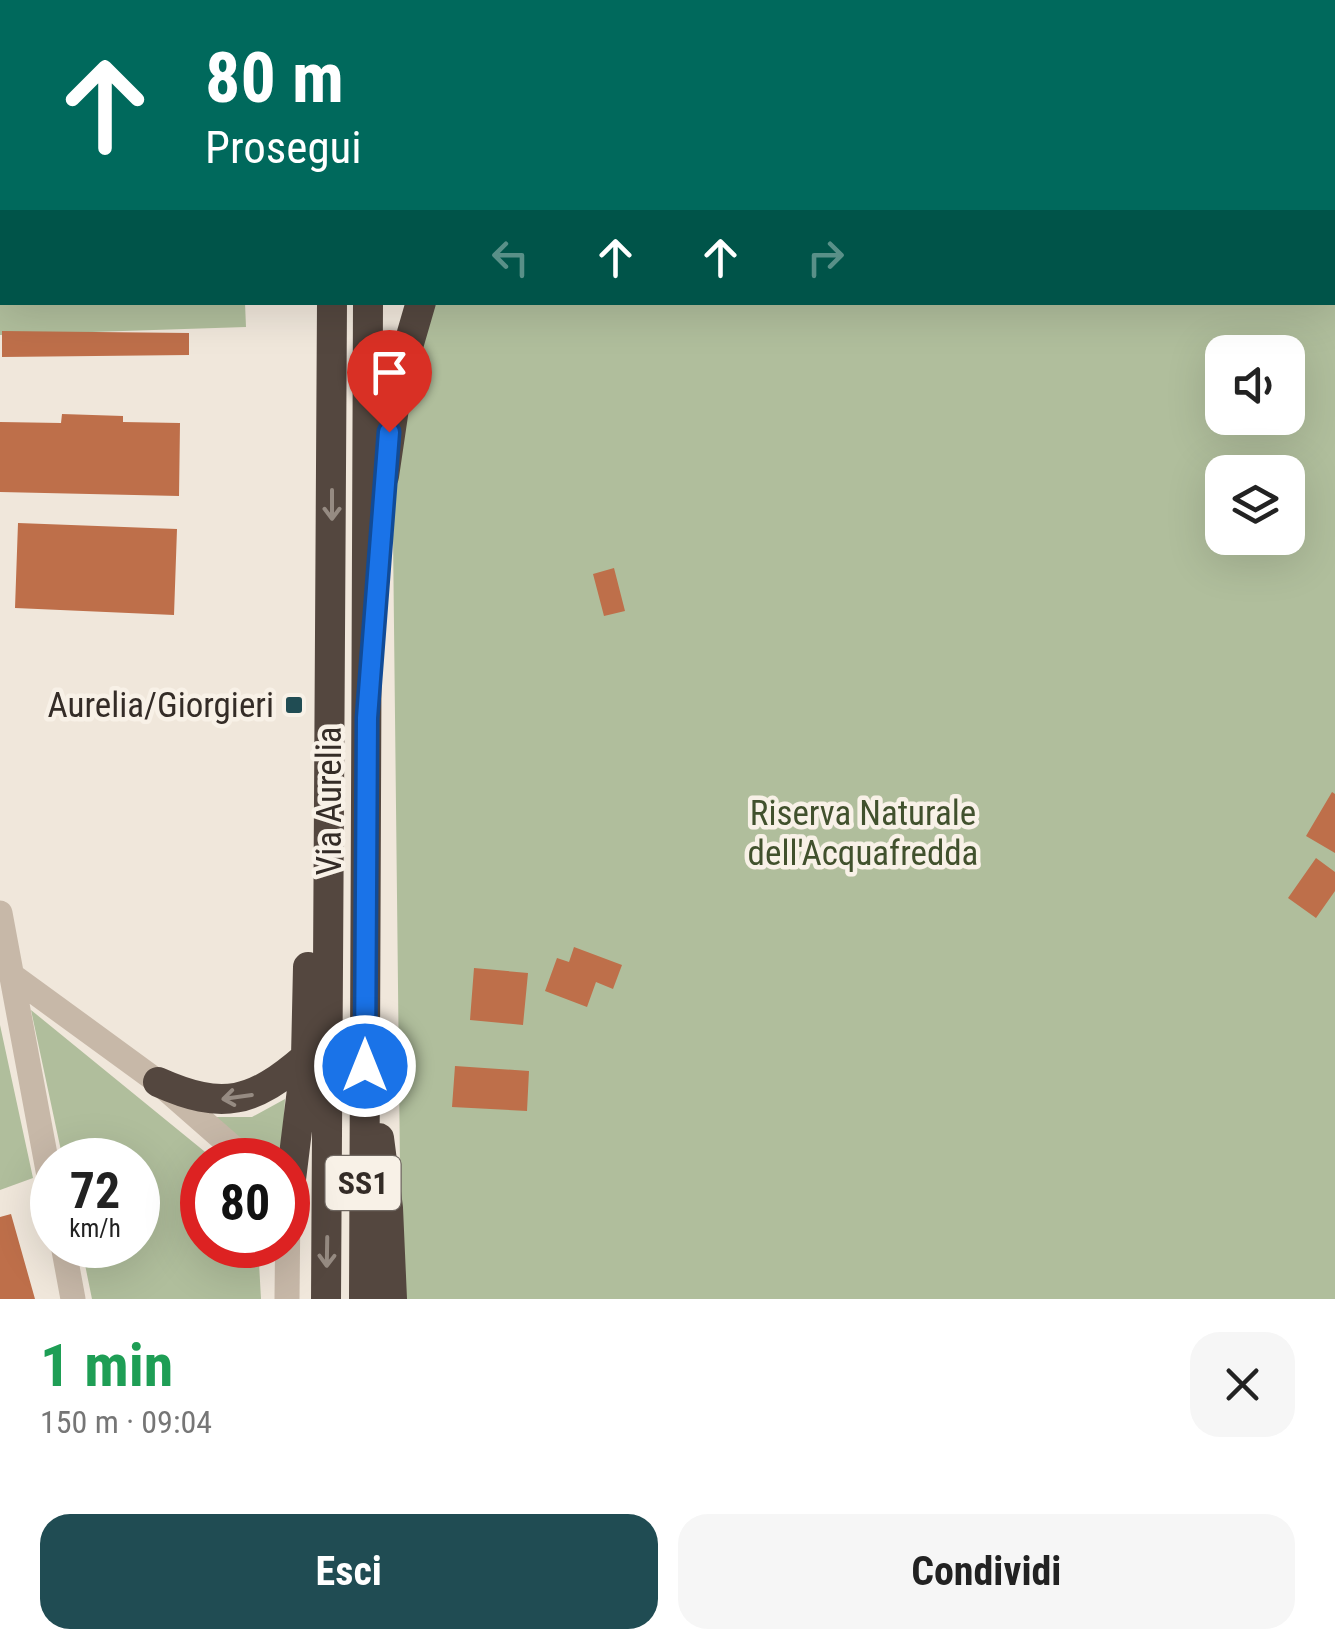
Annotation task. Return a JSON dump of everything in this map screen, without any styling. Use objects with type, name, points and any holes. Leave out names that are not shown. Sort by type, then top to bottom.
[{"type":"highway","name":"Via Aurelia","points":[[326,1299],[332,305]]},
{"type":"highway","name":"Via Aurelia","points":[[364,1299],[368,305]]},
{"type":"highway","points":[[367,718],[385,456],[400,369],[420,305]]},
{"type":"highway","points":[[296,1138],[306,1057],[313,722],[332,560]]},
{"type":"highway","points":[[158,1082],[194,1096],[239,1099],[267,1089],[306,1057]]},
{"type":"highway","points":[[365,1066],[386,1184],[392,1299]]},
{"type":"street","points":[[0,913],[5,968],[41,1138]]},
{"type":"street","points":[[5,968],[158,1082],[222,1138]]},
{"type":"street","points":[[67,1268],[73,1299]]},
{"type":"street","points":[[287,1268],[287,1299]]},
{"type":"green space","points":[[0,305],[245,305],[246,327],[0,335]]},
{"type":"green space","name":"Riserva Naturale dell'Acquafredda","points":[[435,305],[1335,305],[1335,1299],[405,1299],[393,536],[399,447],[416,358]]},
{"type":"green space","points":[[31,1010],[188,1138],[180,1138],[180,1268],[259,1268],[261,1299],[92,1299],[86,1268],[160,1268],[160,1138],[58,1138]]},
{"type":"green space","points":[[0,1025],[30,1179],[0,1190]]},
{"type":"green space","points":[[285,1099],[283,1138],[231,1138],[205,1117],[252,1117]]},
{"type":"building","points":[[2,331],[189,333],[189,355],[2,357]]},
{"type":"building","points":[[62,414],[123,416],[123,422],[180,423],[179,496],[0,492],[0,422],[61,423]]},
{"type":"building","points":[[18,523],[177,529],[174,615],[15,608]]},
{"type":"building","points":[[614,568],[625,611],[604,616],[593,574]]},
{"type":"building","points":[[1332,792],[1335,794],[1335,853],[1306,836]]},
{"type":"building","points":[[1316,858],[1335,872],[1335,891],[1316,918],[1288,898]]},
{"type":"building","points":[[574,947],[622,965],[613,989],[596,982],[587,1007],[545,991],[557,958],[569,962]]},
{"type":"building","points":[[474,968],[528,973],[523,1025],[470,1020]]},
{"type":"building","points":[[455,1066],[529,1071],[527,1111],[452,1107]]},
{"type":"building","points":[[11,1214],[35,1299],[0,1299],[0,1217]]},
{"type":"place","name":"Aurelia/Giorgieri","points":[[294,705]]},
{"type":"route","points":[[365,1066],[367,718],[389,432]]}]
